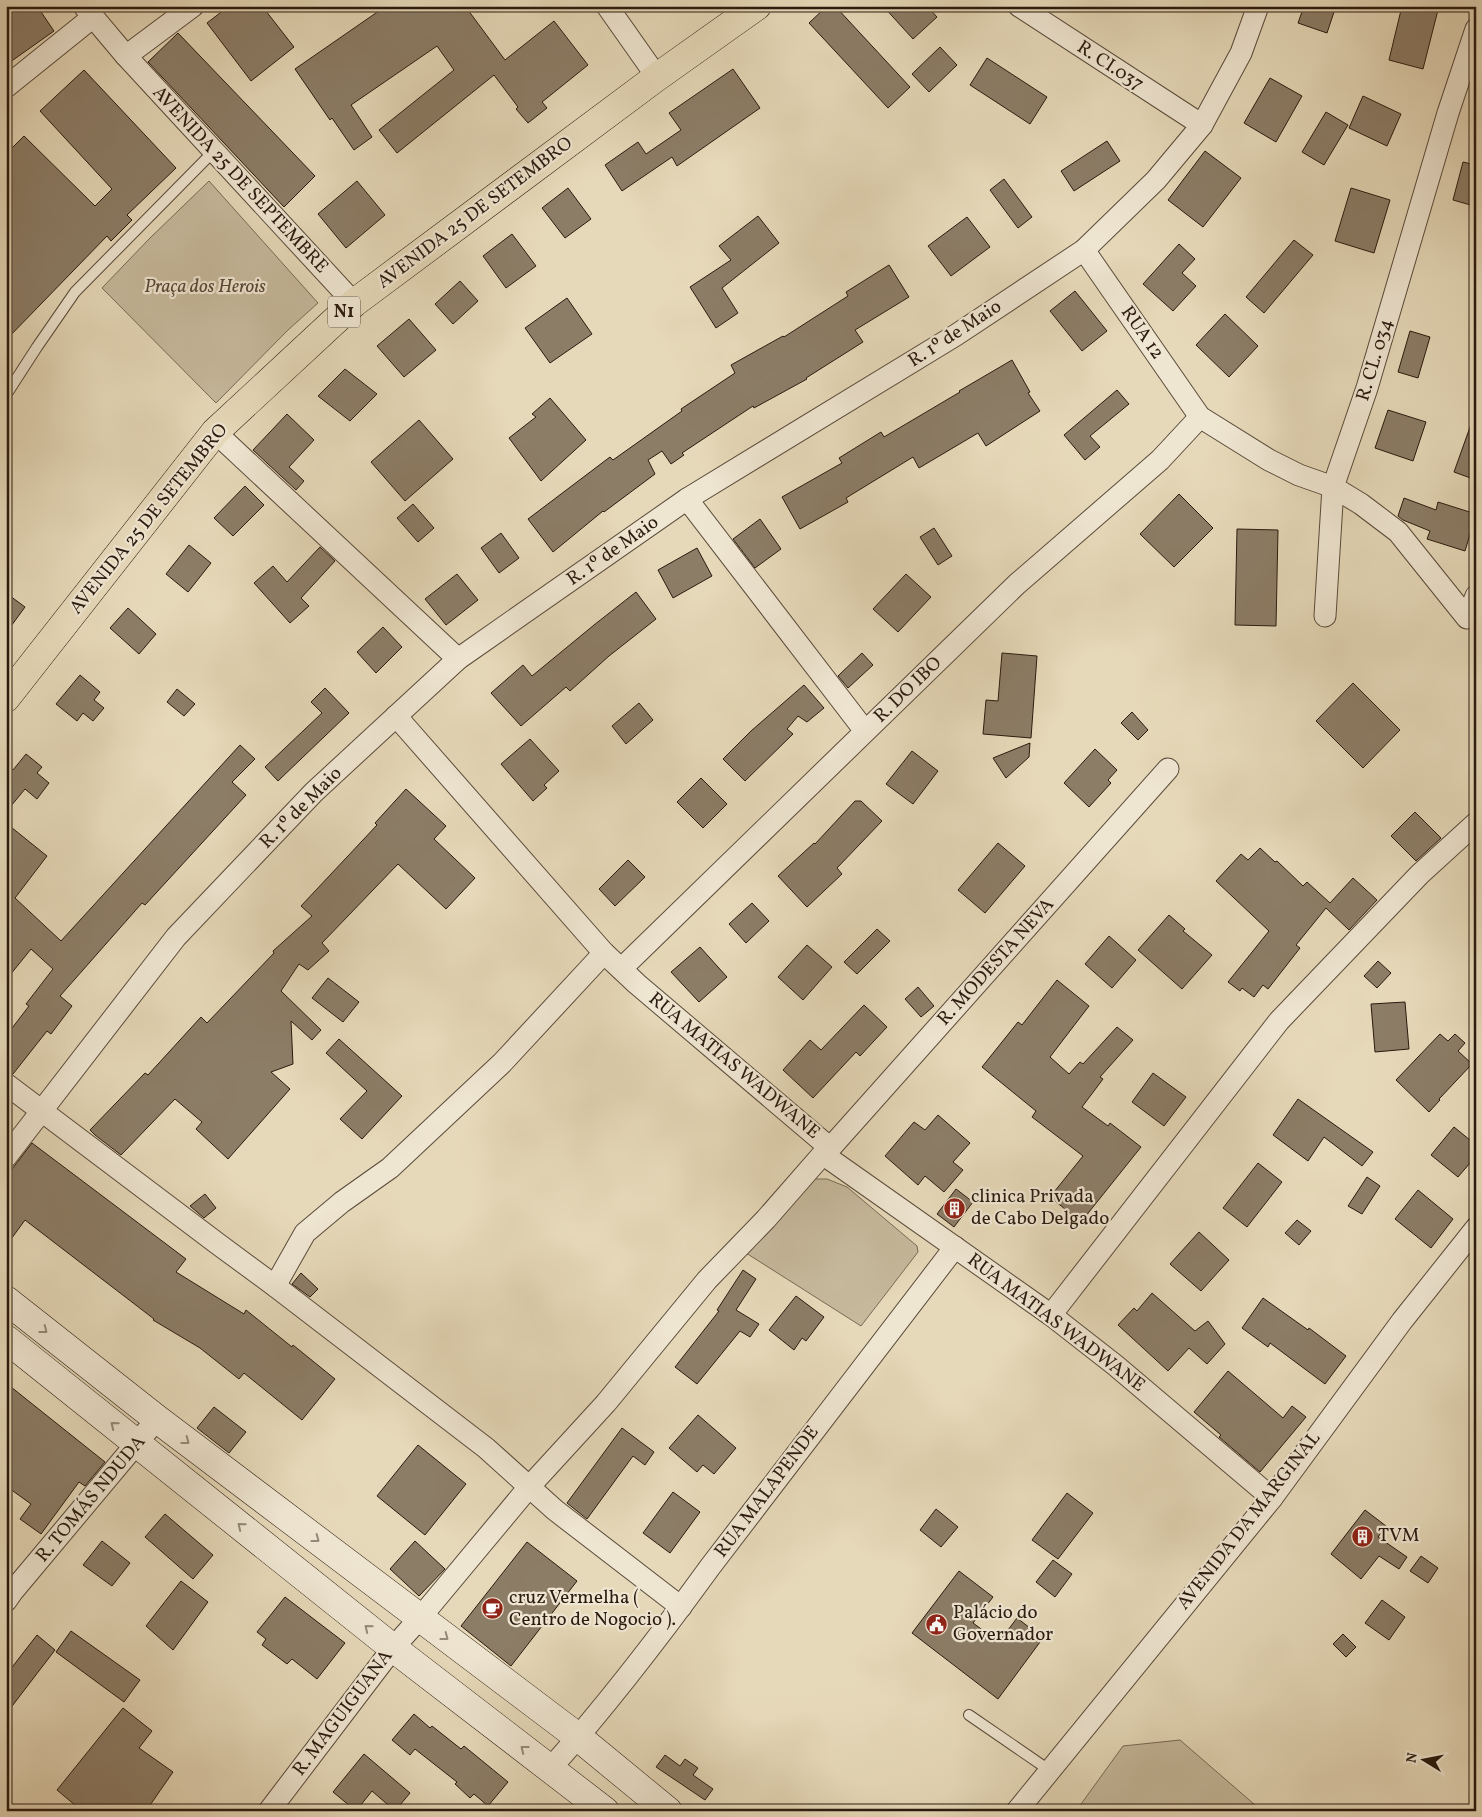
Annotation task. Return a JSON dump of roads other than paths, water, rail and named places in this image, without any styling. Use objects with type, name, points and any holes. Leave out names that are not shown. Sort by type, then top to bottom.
[{"type":"highway","name":"AVENIDA 25 DE SETEMBRO","points":[[6,698],[215,432],[354,304],[657,77],[757,6]]},
{"type":"street","points":[[126,56],[193,6]]},
{"type":"street","points":[[606,6],[657,77]]},
{"type":"street","name":"R. CI.037","points":[[1020,6],[1202,125]]},
{"type":"street","name":"R. 1º de Maio","points":[[6,1157],[176,937],[314,792],[458,659],[687,499],[956,335],[1084,250],[1156,180],[1202,125],[1241,53],[1258,6]]},
{"type":"street","points":[[6,87],[88,12]]},
{"type":"street","name":"AVENIDA 25 DE SEPTEMBRE","points":[[88,12],[213,152],[354,304]]},
{"type":"street","name":"R. CL. 034","points":[[1325,616],[1333,487],[1367,388],[1448,113],[1476,29]]},
{"type":"street","name":"RUA 12","points":[[1084,250],[1200,417]]},
{"type":"street","points":[[1200,417],[1269,460],[1299,475],[1333,487],[1361,504],[1398,532],[1471,621]]},
{"type":"street","name":"R. DO IBO","points":[[621,969],[1017,584],[1160,460],[1200,417]]},
{"type":"street","points":[[215,432],[458,659]]},
{"type":"street","points":[[687,499],[865,731]]},
{"type":"street","points":[[1471,621],[1476,596]]},
{"type":"street","name":"RUA MATIAS WADWANE","points":[[396,716],[604,953],[621,969],[827,1151],[955,1247],[1051,1315],[1115,1365],[1272,1498]]},
{"type":"street","name":"R. MODESTA NEVA","points":[[529,1487],[606,1402],[707,1280],[827,1151],[1168,770]]},
{"type":"street","points":[[1051,1315],[1278,1021],[1420,874],[1476,823]]},
{"type":"street","points":[[276,1286],[305,1233],[342,1202],[390,1168],[502,1064],[604,953]]},
{"type":"street","points":[[6,1084],[276,1286],[486,1448],[555,1510],[681,1607]]},
{"type":"street","name":"AVENIDA DA MARGINAL","points":[[1017,1811],[1272,1498],[1402,1321],[1476,1228]]},
{"type":"street","name":"RUA MALAPENDE","points":[[550,1769],[578,1737],[681,1607],[955,1247]]},
{"type":"street","points":[[6,1300],[157,1419],[578,1737],[668,1811]]},
{"type":"street","points":[[6,1339],[393,1648],[604,1811]]},
{"type":"street","name":"R. TOMÁS NDUDA","points":[[6,1601],[157,1419]]},
{"type":"street","name":"R. MAGUIGUANA","points":[[269,1811],[393,1648],[529,1487]]},
{"type":"lane","points":[[6,395],[75,292],[213,152]]},
{"type":"lane","points":[[969,1714],[1049,1770]]},
{"type":"place","name":"clinica Privada de Cabo Delgado","points":[[955,1208]]},
{"type":"place","name":"TVM","points":[[1362,1536]]},
{"type":"place","name":"cruz Vermelha ( Centro de Nogocio ).","points":[[493,1609]]},
{"type":"place","name":"Palácio do Governador","points":[[937,1624]]},
{"type":"park label","name":"Praça dos Herois","points":[[205,287]]}]
